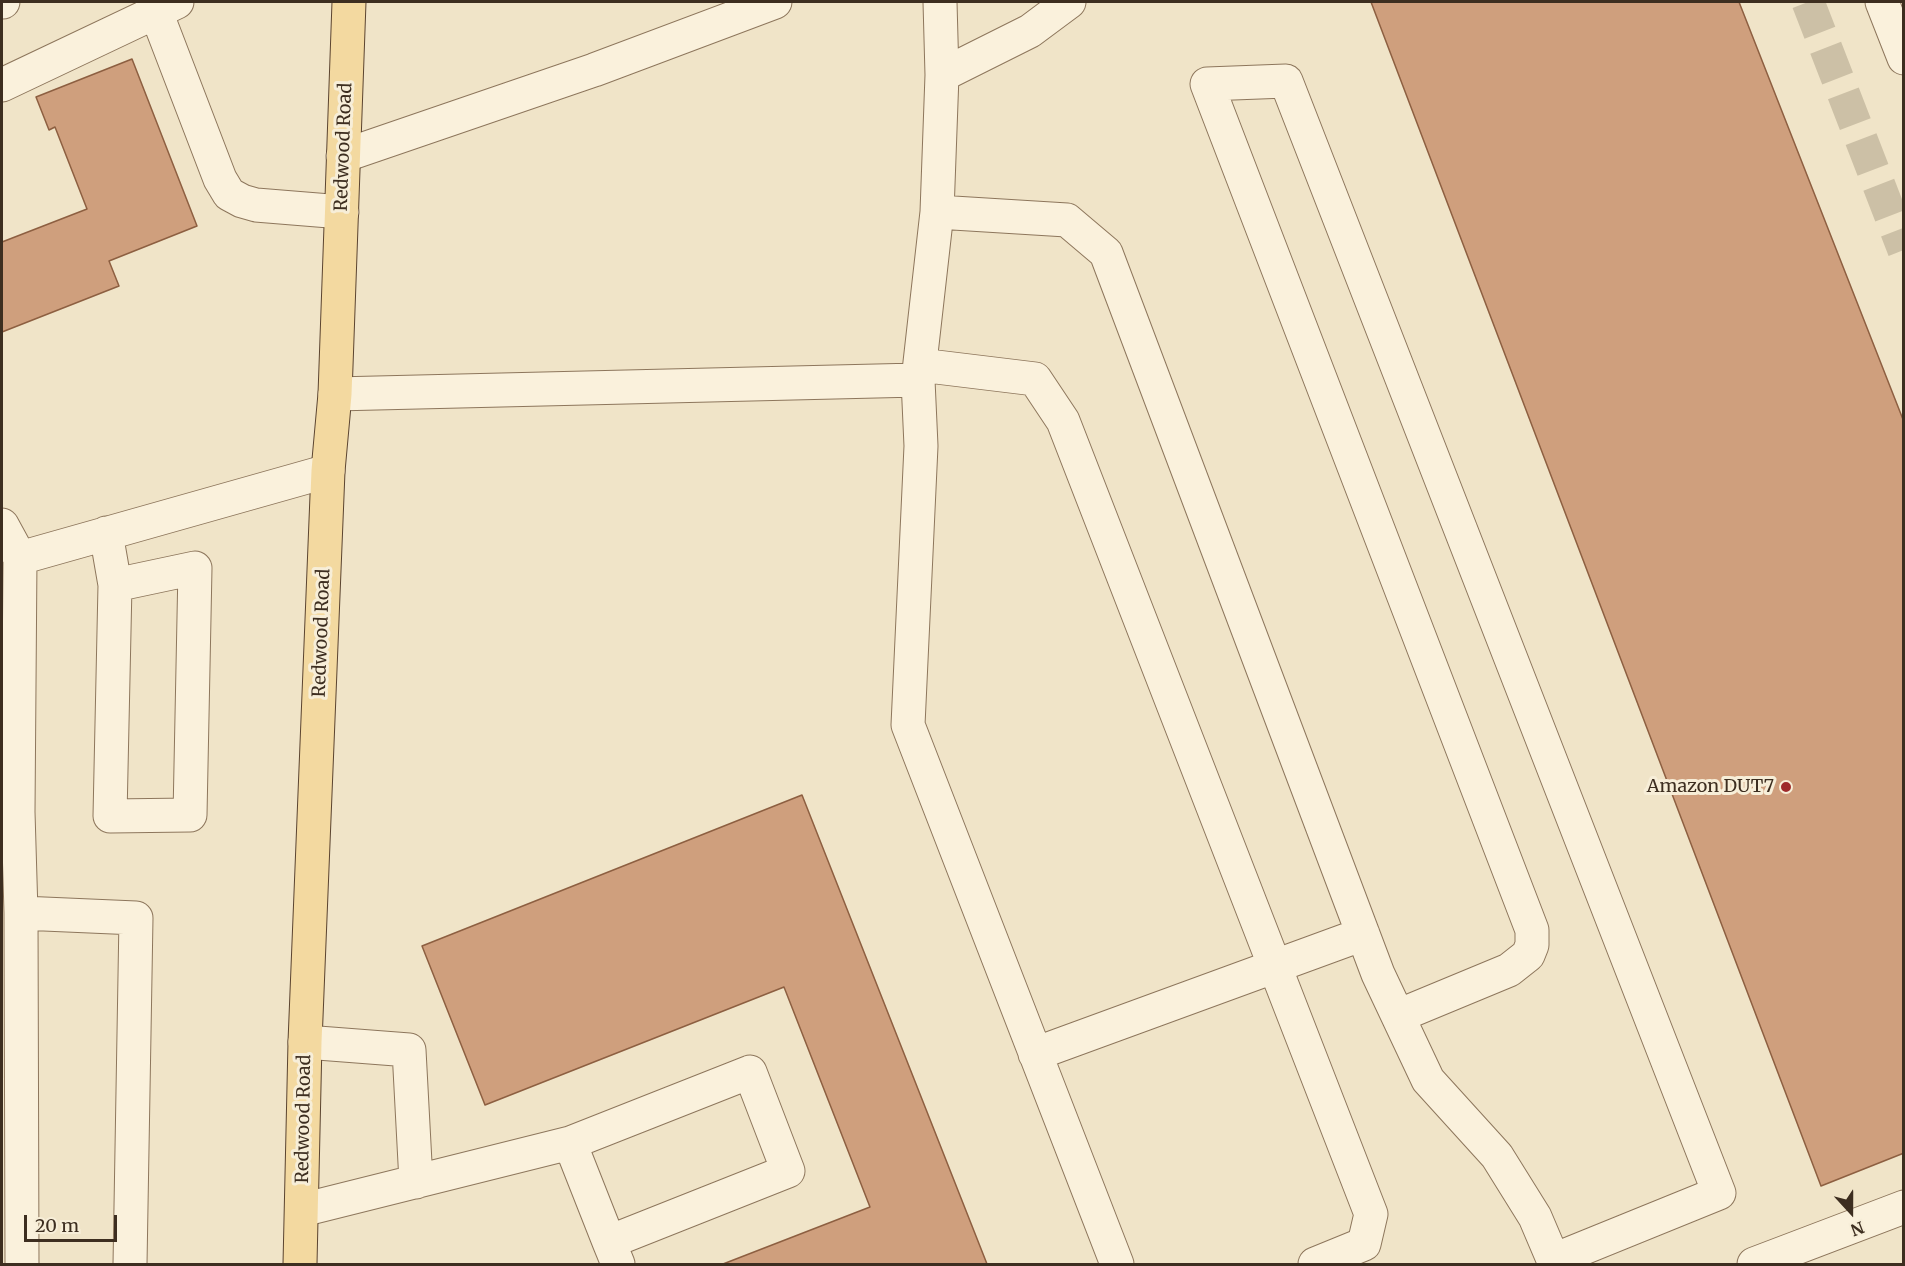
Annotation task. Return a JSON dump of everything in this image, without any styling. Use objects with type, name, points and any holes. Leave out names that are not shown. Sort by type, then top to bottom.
[{"type":"main road","name":"Redwood Road","points":[[300,1264],[305,1042],[328,471],[335,394],[349,2]]},
{"type":"lane","points":[[343,156],[594,69],[774,2]]},
{"type":"lane","points":[[940,2],[942,75],[937,212],[919,372],[921,446],[908,725],[1118,1264]]},
{"type":"lane","points":[[942,75],[1030,31],[1069,2]]},
{"type":"lane","points":[[1882,2],[1904,58]]},
{"type":"lane","points":[[2,85],[167,7],[220,179],[229,194],[256,205],[342,212]]},
{"type":"lane","points":[[937,212],[1068,220],[1106,253],[1378,974],[1428,1080],[1497,1156],[1535,1217],[1555,1262],[1719,1193],[1286,81],[1207,84],[1532,930],[1532,945],[1528,955],[1509,970],[1398,1016]]},
{"type":"lane","points":[[335,394],[919,372],[1035,379],[1064,421],[1371,1214],[1364,1244],[1316,1264]]},
{"type":"lane","points":[[20,558],[328,471]]},
{"type":"lane","points":[[2,525],[20,558],[10,812],[21,913],[22,1264]]},
{"type":"lane","points":[[106,533],[115,585],[110,816],[190,815],[195,568],[115,585]]},
{"type":"lane","points":[[21,913],[136,918],[130,1264]]},
{"type":"lane","points":[[1035,1054],[1363,934]]},
{"type":"lane","points":[[305,1042],[409,1050],[416,1182]]},
{"type":"lane","points":[[302,1210],[570,1143],[750,1072],[788,1172],[614,1253],[570,1143]]},
{"type":"lane","points":[[1754,1264],[1904,1207]]},
{"type":"building","name":"Amazon DUT7","points":[[1371,2],[1739,2],[1904,422],[1904,1153],[1821,1186]]},
{"type":"building","points":[[132,59],[197,226],[109,261],[119,286],[2,332],[2,242],[87,209],[55,127],[49,130],[36,97]]},
{"type":"building","points":[[802,795],[987,1264],[723,1264],[870,1207],[784,987],[485,1105],[422,946]]},
{"type":"tunnel","points":[[1808,2],[1904,250]]},
{"type":"place","name":"Amazon DUT7","points":[[1786,787]]}]
